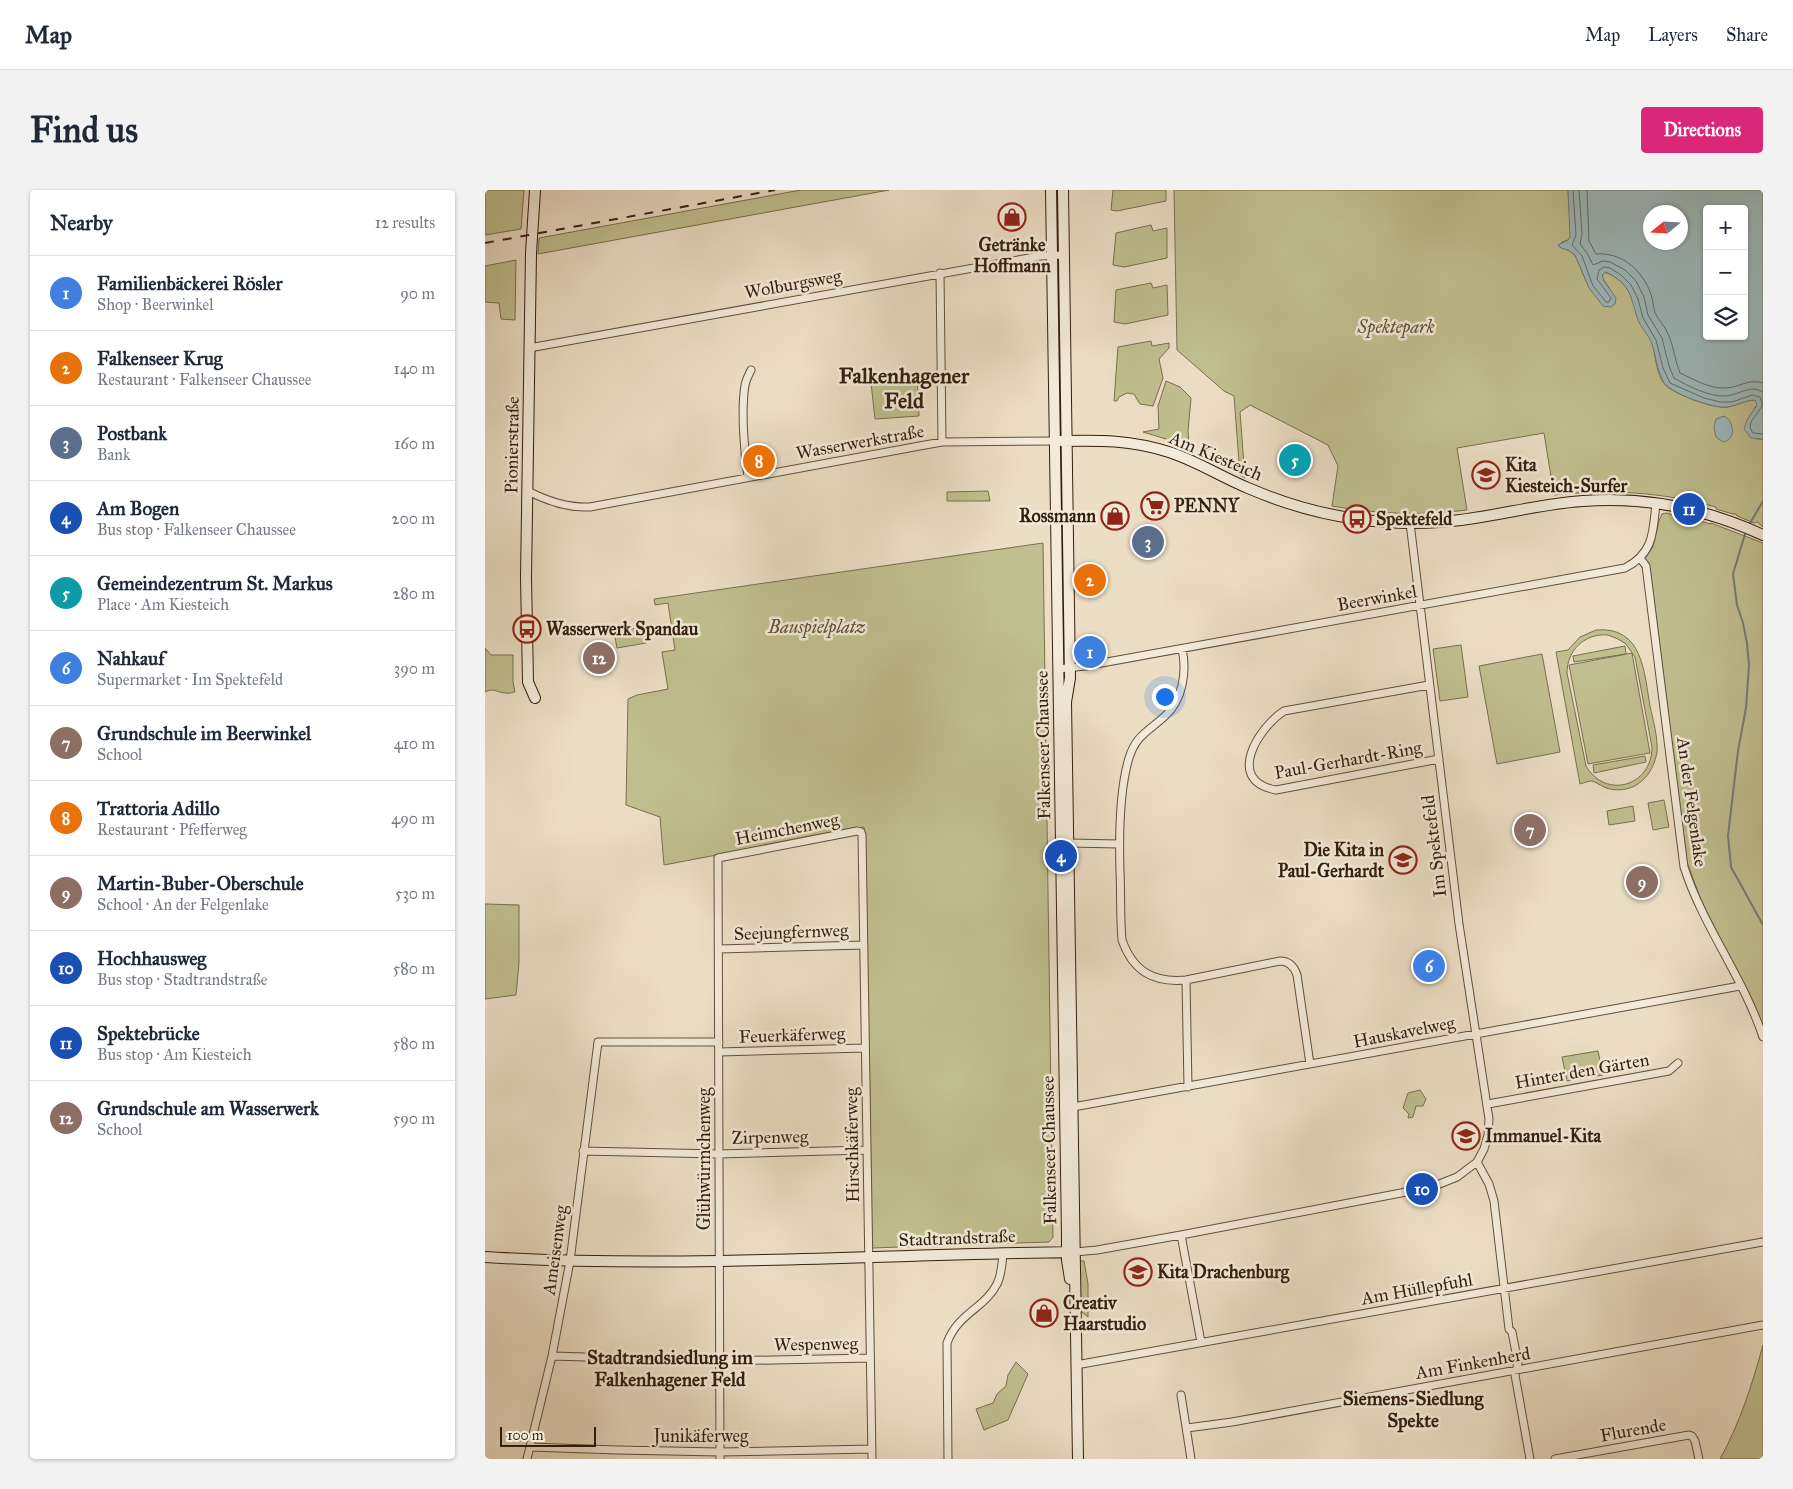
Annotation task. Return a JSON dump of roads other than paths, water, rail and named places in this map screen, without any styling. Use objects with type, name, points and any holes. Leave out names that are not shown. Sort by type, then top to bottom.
[{"type":"main road","name":"Pionierstraße","points":[[535,190],[531,253],[526,577],[528,682],[535,698]]},
{"type":"main road","name":"Falkenseer Chaussee","points":[[1051,190],[1058,669],[1065,843],[1071,1252],[1075,1299],[1078,1459]]},
{"type":"main road","name":"Falkenseer Chaussee","points":[[1063,190],[1070,669],[1067,702],[1065,843]]},
{"type":"main road","name":"Am Kiesteich","points":[[1055,441],[1114,441],[1140,445],[1187,458],[1247,488],[1299,506],[1357,519],[1410,523],[1442,522],[1583,501],[1617,500],[1656,503],[1713,515],[1763,535]]},
{"type":"main road","name":"Stadtrandstraße","points":[[485,1257],[719,1262],[1071,1252]]},
{"type":"street","name":"Wolburgsweg","points":[[529,348],[940,273],[1040,256],[1064,255]]},
{"type":"street","points":[[940,273],[942,442]]},
{"type":"street","points":[[748,477],[745,455],[744,406],[745,384],[751,370]]},
{"type":"street","name":"Wasserwerkstraße","points":[[528,491],[542,499],[568,506],[590,506],[942,442],[1055,441]]},
{"type":"street","points":[[1640,558],[1648,548],[1653,535],[1656,503]]},
{"type":"street","name":"Im Spektefeld","points":[[1410,523],[1459,924],[1475,1034],[1488,1104],[1488,1135],[1484,1149],[1477,1162]]},
{"type":"street","name":"Beerwinkel","points":[[1058,669],[1070,669],[1625,568],[1640,558]]},
{"type":"street","name":"An der Felgenlake","points":[[1640,558],[1646,566],[1683,862],[1694,894],[1759,1023],[1763,1037]]},
{"type":"street","points":[[1182,649],[1183,678],[1179,695],[1170,711],[1138,739],[1128,760],[1119,844],[1122,940],[1127,953],[1146,974],[1170,982],[1279,961],[1289,963],[1293,966],[1297,975],[1310,1064]]},
{"type":"street","name":"Paul-Gerhardt-Ring","points":[[1429,685],[1285,710],[1270,722],[1254,746],[1249,761],[1249,768],[1252,776],[1259,784],[1276,790],[1439,760]]},
{"type":"street","name":"Heimchenweg","points":[[718,858],[848,832],[861,832]]},
{"type":"street","name":"Hirschkäferweg","points":[[861,832],[872,1459]]},
{"type":"street","points":[[1065,843],[1119,844]]},
{"type":"street","name":"Glühwürmchenweg","points":[[718,858],[720,1456]]},
{"type":"street","name":"Seejungfernweg","points":[[719,949],[863,945]]},
{"type":"street","points":[[1186,980],[1188,1087]]},
{"type":"street","name":"Hauskavelweg","points":[[1069,1107],[1740,986]]},
{"type":"street","name":"Feuerkäferweg","points":[[597,1042],[719,1042]]},
{"type":"street","name":"Ameisenweg","points":[[527,1459],[552,1356],[570,1260],[597,1042]]},
{"type":"street","name":"Feuerkäferweg","points":[[719,1052],[865,1048]]},
{"type":"street","name":"Hinter den Gärten","points":[[1488,1104],[1669,1071],[1678,1063]]},
{"type":"street","name":"Zirpenweg","points":[[583,1151],[719,1154],[867,1150]]},
{"type":"street","points":[[1477,1162],[1489,1184],[1494,1201],[1509,1329],[1512,1332],[1518,1363],[1515,1375],[1530,1459]]},
{"type":"street","name":"Stadtrandstraße","points":[[1071,1252],[1181,1235],[1422,1189],[1457,1177],[1477,1162]]},
{"type":"street","points":[[1181,1235],[1201,1342]]},
{"type":"street","name":"Am Hüllepfuhl","points":[[1076,1365],[1763,1242]]},
{"type":"street","points":[[948,1459],[947,1343],[951,1332],[959,1322],[992,1292],[998,1283],[1002,1270],[1003,1253]]},
{"type":"street","name":"Am Finkenherd","points":[[1187,1428],[1241,1420],[1517,1369],[1532,1368],[1763,1325]]},
{"type":"street","name":"Wespenweg","points":[[552,1356],[720,1361],[870,1358]]},
{"type":"street","points":[[1181,1396],[1191,1459]]},
{"type":"street","name":"Flurende","points":[[1555,1459],[1689,1435],[1695,1440],[1699,1459]]},
{"type":"street","name":"Junikäferweg","points":[[530,1447],[720,1456],[872,1449]]},
{"type":"water","points":[[1568,190],[1763,190],[1763,439],[1751,438],[1744,429],[1747,420],[1757,405],[1755,400],[1722,407],[1689,398],[1667,386],[1659,372],[1652,344],[1638,321],[1633,302],[1625,285],[1606,272],[1602,275],[1616,298],[1615,304],[1611,307],[1603,306],[1589,288],[1575,255],[1558,245],[1570,237]]},
{"type":"water","points":[[1724,416],[1730,422],[1733,430],[1730,437],[1723,442],[1716,437],[1714,427],[1716,419]]},
{"type":"waterway","points":[[1749,525],[1763,501]]},
{"type":"waterway","points":[[1746,531],[1733,574],[1737,605],[1747,643],[1749,665],[1746,708],[1738,751],[1728,836],[1731,867],[1763,925]]},
{"type":"railway","points":[[485,243],[775,190]]},
{"type":"place","name":"Getränke Hoffmann","points":[[1012,217]]},
{"type":"place","name":"Gemeindezentrum St. Markus","points":[[1295,460]]},
{"type":"place","name":"Trattoria Adillo","points":[[759,461]]},
{"type":"place","name":"Kita Kiesteich-Surfer","points":[[1486,475]]},
{"type":"place","name":"PENNY","points":[[1155,506]]},
{"type":"place","name":"Spektebrücke","points":[[1689,509]]},
{"type":"place","name":"Rossmann","points":[[1115,516]]},
{"type":"place","name":"Spektefeld","points":[[1357,519]]},
{"type":"place","name":"Postbank","points":[[1148,542]]},
{"type":"place","name":"Falkenseer Krug","points":[[1090,580]]},
{"type":"place","name":"Wasserwerk Spandau","points":[[527,629]]},
{"type":"place","name":"Familienbäckerei Rösler","points":[[1090,652]]},
{"type":"place","name":"Grundschule am Wasserwerk","points":[[599,658]]},
{"type":"place","name":"Grundschule im Beerwinkel","points":[[1530,830]]},
{"type":"place","name":"Am Bogen","points":[[1061,856]]},
{"type":"place","name":"Die Kita in Paul-Gerhardt","points":[[1403,860]]},
{"type":"place","name":"Martin-Buber-Oberschule","points":[[1642,882]]},
{"type":"place","name":"Nahkauf","points":[[1429,966]]},
{"type":"place","name":"Immanuel-Kita","points":[[1466,1136]]},
{"type":"place","name":"Hochhausweg","points":[[1422,1189]]},
{"type":"place","name":"Kita Drachenburg","points":[[1138,1272]]},
{"type":"place","name":"Creativ Haarstudio","points":[[1044,1313]]},
{"type":"district","name":"Falkenhagener Feld","points":[[904,388]]},
{"type":"district","name":"Stadtrandsiedlung im Falkenhagener Feld","points":[[670,1368]]},
{"type":"district","name":"Siemens-Siedlung Spekte","points":[[1413,1409]]},
{"type":"park label","name":"Spektepark","points":[[1396,327]]},
{"type":"park label","name":"Bauspielplatz","points":[[817,627]]}]
